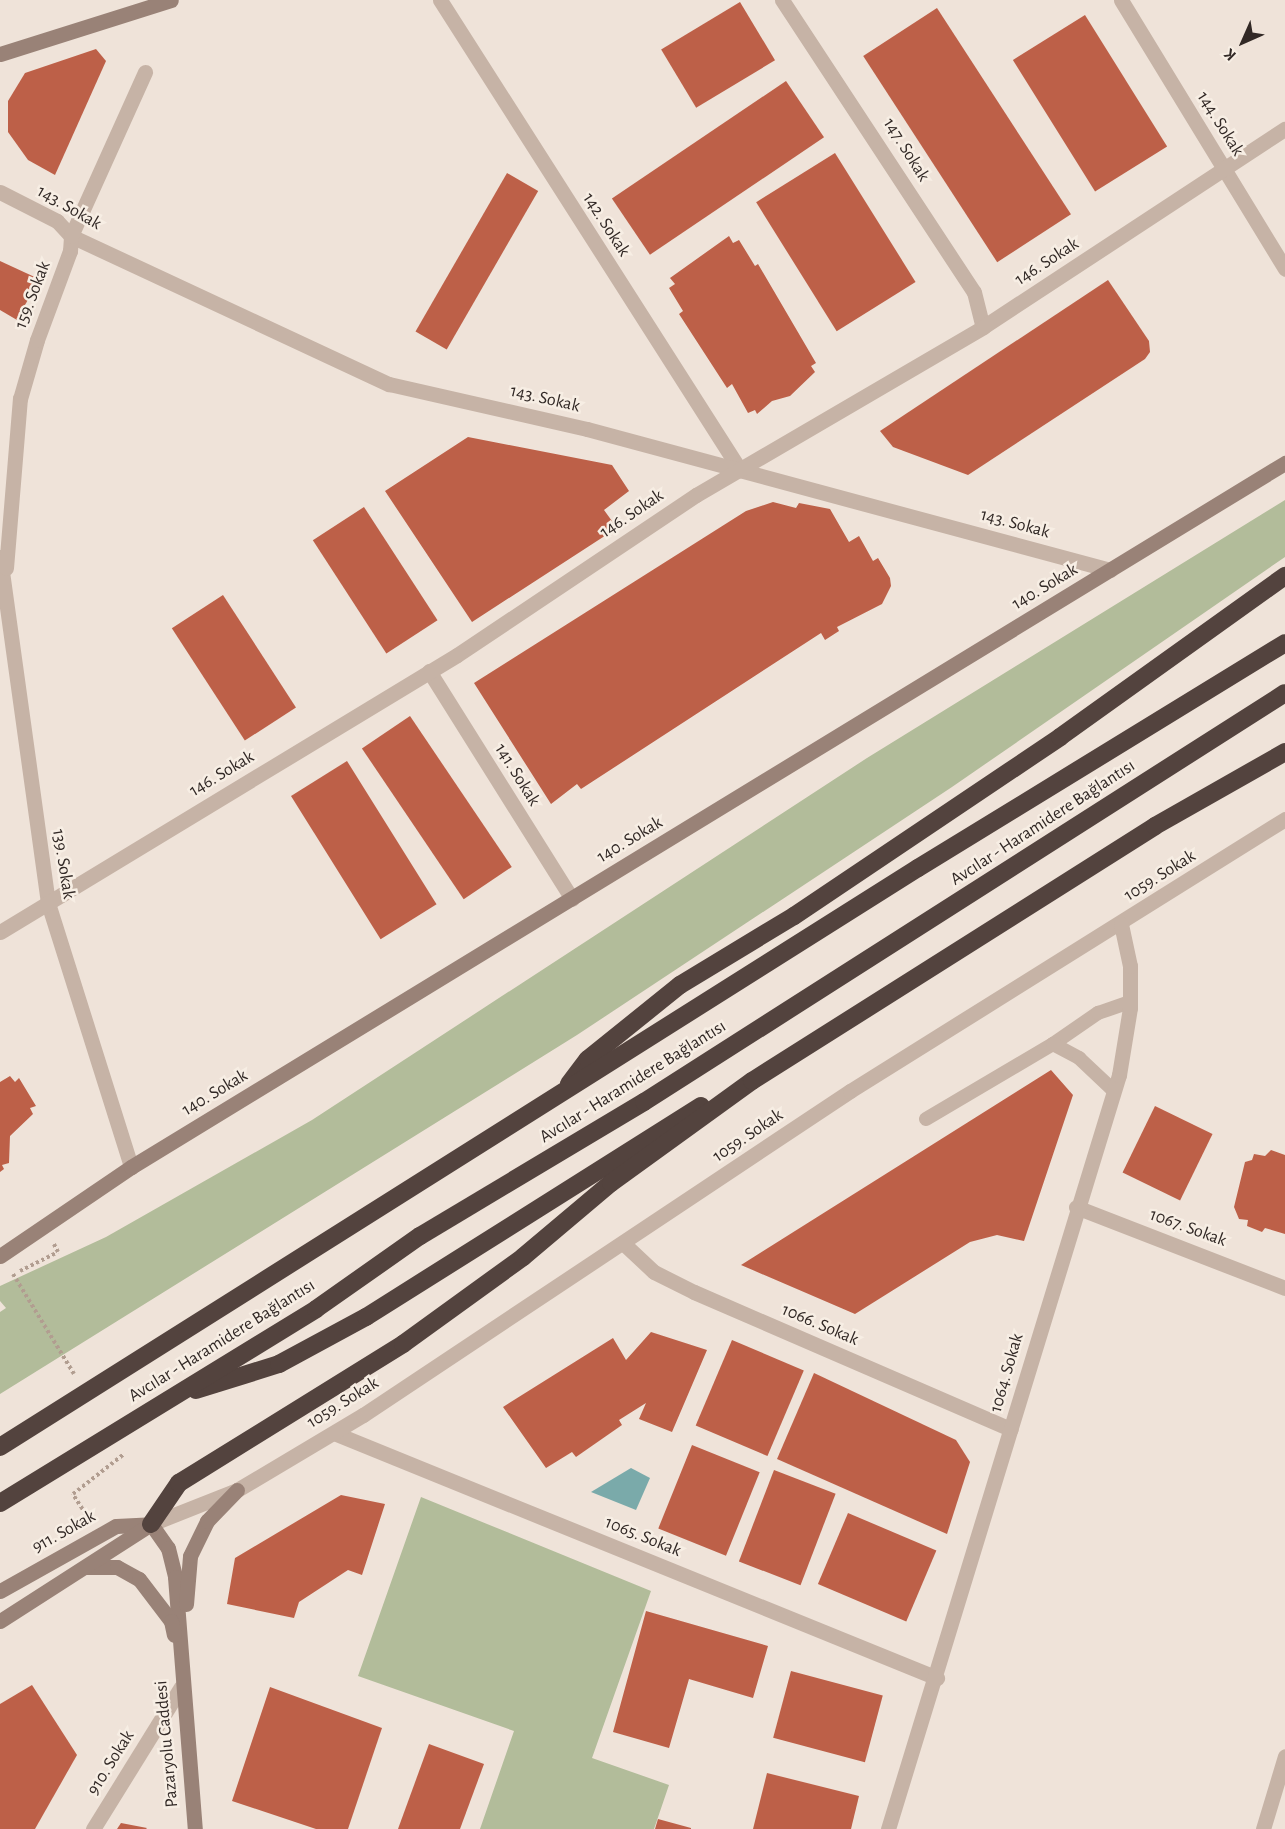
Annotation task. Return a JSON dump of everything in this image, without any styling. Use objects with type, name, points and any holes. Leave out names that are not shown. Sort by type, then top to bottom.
[{"type":"highway","points":[[560,1095],[588,1059],[680,986],[794,916],[1060,736],[1285,576]]},
{"type":"highway","name":"Avcılar - Haramidere Bağlantısı","points":[[0,1447],[918,868],[1285,643]]},
{"type":"highway","name":"Avcılar - Haramidere Bağlantısı","points":[[0,1503],[316,1309],[420,1236],[644,1102],[1285,693]]},
{"type":"highway","points":[[151,1524],[178,1483],[403,1344],[523,1257],[611,1183],[752,1081],[1228,782],[1285,741]]},
{"type":"highway","points":[[1228,782],[1285,752]]},
{"type":"highway","points":[[177,1395],[279,1364],[326,1339],[478,1249],[715,1097],[752,1081]]},
{"type":"street","points":[[0,54],[171,0]]},
{"type":"street","name":"142. Sokak","points":[[440,0],[740,470]]},
{"type":"street","name":"147. Sokak","points":[[782,0],[974,292],[983,327]]},
{"type":"street","name":"144. Sokak","points":[[1121,0],[1285,269]]},
{"type":"street","name":"159. Sokak","points":[[5,580],[20,399],[37,340],[70,251],[71,236],[145,72]]},
{"type":"street","name":"146. Sokak","points":[[0,932],[429,671],[696,495],[983,327],[1285,129]]},
{"type":"street","name":"143. Sokak","points":[[0,192],[57,221],[71,236],[389,384],[587,429],[1110,570]]},
{"type":"street","points":[[0,462],[12,458],[17,447]]},
{"type":"street","name":"140. Sokak","points":[[0,1256],[131,1167],[1285,464]]},
{"type":"street","name":"139. Sokak","points":[[0,557],[48,903],[131,1167]]},
{"type":"street","name":"141. Sokak","points":[[429,671],[572,899]]},
{"type":"street","name":"1059. Sokak","points":[[151,1524],[237,1490],[334,1433],[850,1091],[1121,924],[1285,819]]},
{"type":"street","name":"1064. Sokak","points":[[888,1829],[937,1678],[1076,1207],[1114,1091],[1130,1002],[1130,966],[1121,924]]},
{"type":"street","name":"1067. Sokak","points":[[1076,1207],[1285,1288]]},
{"type":"street","name":"1066. Sokak","points":[[623,1243],[654,1272],[694,1292],[1011,1429]]},
{"type":"street","name":"1065. Sokak","points":[[334,1433],[937,1678]]},
{"type":"street","points":[[178,1654],[190,1556],[207,1521],[237,1490]]},
{"type":"street","points":[[0,1621],[151,1524],[168,1548],[175,1577],[178,1654]]},
{"type":"street","name":"911. Sokak","points":[[0,1591],[116,1526],[151,1524]]},
{"type":"street","points":[[83,1568],[117,1567],[139,1579],[171,1621],[178,1654]]},
{"type":"street","name":"Pazaryolu Caddesi","points":[[178,1654],[195,1829]]},
{"type":"street","name":"910. Sokak","points":[[93,1829],[182,1687]]},
{"type":"street","points":[[1263,1829],[1285,1756]]},
{"type":"lane","points":[[926,1119],[1053,1044],[1098,1013],[1130,1002]]},
{"type":"lane","points":[[1053,1044],[1079,1058],[1114,1091]]},
{"type":"path","points":[[58,1252],[11,1275],[75,1376]]},
{"type":"path","points":[[89,1518],[73,1494],[126,1456],[119,1446]]},
{"type":"green space","points":[[1285,500],[1285,557],[952,787],[577,1035],[0,1394],[0,1312],[6,1308],[0,1301],[0,1286],[106,1237],[312,1120],[867,758]]},
{"type":"green space","points":[[421,1497],[651,1591],[592,1758],[669,1785],[654,1829],[480,1829],[514,1731],[358,1676]]},
{"type":"water","points":[[631,1468],[650,1478],[636,1510],[591,1492]]},
{"type":"building","points":[[740,2],[775,60],[696,108],[661,49]]},
{"type":"building","points":[[937,8],[1071,214],[997,262],[863,56]]},
{"type":"building","points":[[1085,15],[1167,146],[1095,191],[1013,60]]},
{"type":"building","points":[[96,49],[106,61],[55,175],[28,160],[8,132],[8,101],[25,73]]},
{"type":"building","points":[[786,81],[824,137],[650,255],[612,198]]},
{"type":"building","points":[[835,153],[916,282],[837,331],[756,202]]},
{"type":"building","points":[[507,173],[538,191],[447,349],[416,331]]},
{"type":"building","points":[[729,236],[733,243],[739,240],[755,266],[758,264],[816,363],[811,366],[815,372],[790,396],[772,401],[757,414],[755,410],[748,413],[732,384],[727,388],[679,314],[683,311],[669,288],[675,284],[670,278]]},
{"type":"building","points":[[0,261],[39,279],[17,320],[0,310]]},
{"type":"building","points":[[1108,280],[1149,341],[1150,352],[1145,359],[968,475],[893,447],[880,431]]},
{"type":"building","points":[[468,437],[612,465],[629,491],[604,510],[617,528],[472,622],[385,491]]},
{"type":"building","points":[[773,502],[796,508],[799,503],[830,509],[849,542],[859,536],[873,561],[878,558],[890,578],[891,586],[882,604],[837,627],[839,631],[825,640],[821,633],[581,789],[577,784],[551,804],[474,683],[746,511]]},
{"type":"building","points":[[364,507],[438,620],[386,653],[313,540]]},
{"type":"building","points":[[223,595],[296,707],[245,741],[172,628]]},
{"type":"building","points":[[410,716],[512,867],[464,899],[362,748]]},
{"type":"building","points":[[347,761],[437,904],[381,939],[291,796]]},
{"type":"building","points":[[1051,1070],[1073,1095],[1024,1241],[997,1235],[970,1242],[855,1314],[741,1265]]},
{"type":"building","points":[[10,1076],[15,1082],[19,1078],[36,1106],[30,1108],[33,1114],[10,1136],[9,1163],[2,1165],[4,1169],[0,1172],[0,1082]]},
{"type":"building","points":[[1155,1106],[1213,1134],[1180,1201],[1123,1173]]},
{"type":"building","points":[[1271,1150],[1285,1155],[1285,1234],[1265,1228],[1262,1232],[1247,1226],[1248,1220],[1239,1219],[1234,1207],[1245,1162],[1252,1160],[1254,1154],[1265,1156]]},
{"type":"building","points":[[651,1332],[707,1350],[672,1432],[639,1419],[646,1403],[619,1420],[622,1425],[576,1457],[572,1452],[546,1468],[503,1407],[613,1338],[626,1360]]},
{"type":"building","points":[[732,1340],[804,1370],[767,1456],[696,1426]]},
{"type":"building","points":[[814,1373],[956,1440],[970,1462],[947,1534],[777,1459]]},
{"type":"building","points":[[692,1445],[760,1472],[726,1556],[658,1528]]},
{"type":"building","points":[[774,1470],[836,1494],[800,1585],[739,1561]]},
{"type":"building","points":[[341,1495],[385,1504],[362,1575],[348,1570],[299,1602],[294,1618],[227,1604],[235,1558]]},
{"type":"building","points":[[848,1513],[936,1551],[906,1621],[818,1584]]},
{"type":"building","points":[[646,1611],[768,1646],[753,1698],[689,1679],[669,1748],[613,1732]]},
{"type":"building","points":[[791,1671],[883,1696],[865,1762],[773,1738]]},
{"type":"building","points":[[32,1685],[77,1755],[35,1829],[0,1829],[0,1704]]},
{"type":"building","points":[[270,1687],[382,1728],[348,1829],[316,1829],[232,1801]]},
{"type":"building","points":[[429,1744],[484,1764],[460,1829],[398,1829]]},
{"type":"building","points":[[767,1773],[859,1796],[851,1829],[753,1829]]},
{"type":"building","points":[[658,1819],[691,1828],[691,1829],[655,1829]]},
{"type":"building","points":[[121,1823],[147,1828],[117,1829]]}]
